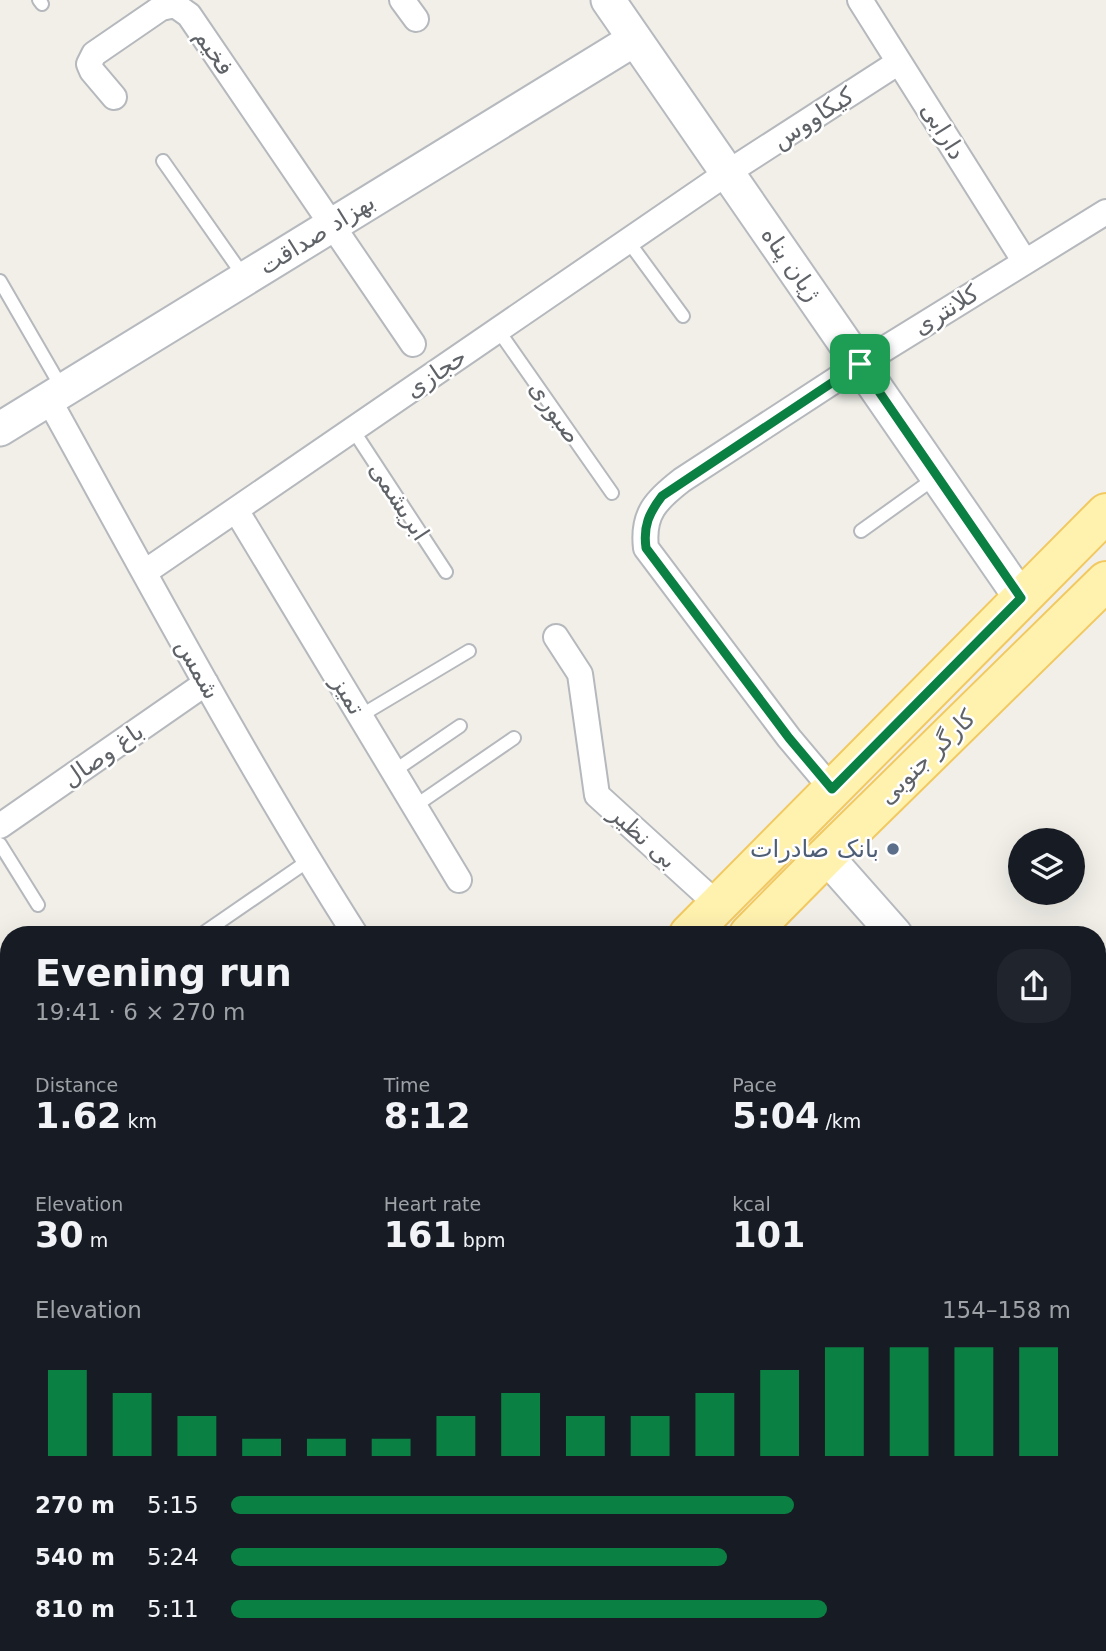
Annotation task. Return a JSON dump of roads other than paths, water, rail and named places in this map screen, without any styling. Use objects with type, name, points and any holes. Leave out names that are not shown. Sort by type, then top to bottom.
[{"type":"main road","name":"کارگر جنوبی","points":[[697,926],[1106,513]]},
{"type":"main road","name":"کارگر جنوبی","points":[[757,926],[1106,581]]},
{"type":"street","name":"ژیان پناه","points":[[608,0],[1021,598]]},
{"type":"street","name":"دارابی","points":[[860,0],[1025,262]]},
{"type":"street","name":"فخیم","points":[[114,97],[92,71],[89,64],[94,54],[161,8],[175,5],[189,15],[332,225]]},
{"type":"street","name":"بهزاد صداقت","points":[[0,429],[635,39]]},
{"type":"street","name":"کیکاووس","points":[[727,173],[899,62]]},
{"type":"street","name":"حجازی","points":[[145,572],[727,173]]},
{"type":"street","name":"کلانتری","points":[[832,789],[789,738],[646,548],[644,532],[649,513],[662,496],[860,364],[1106,212]]},
{"type":"street","points":[[332,225],[413,344]]},
{"type":"street","name":"شمس","points":[[56,395],[145,572],[206,683],[308,861],[350,926]]},
{"type":"street","name":"تمیز","points":[[236,509],[459,880]]},
{"type":"street","name":"بی نظیر","points":[[556,637],[580,674],[597,795],[718,905]]},
{"type":"street","name":"باغ وصال","points":[[0,826],[206,683]]},
{"type":"street","points":[[825,856],[888,926]]},
{"type":"lane","points":[[163,161],[246,279]]},
{"type":"lane","points":[[628,241],[683,316]]},
{"type":"lane","points":[[0,281],[56,395]]},
{"type":"lane","name":"صبوری","points":[[498,330],[612,493]]},
{"type":"lane","name":"ابریشمی","points":[[353,430],[446,572]]},
{"type":"lane","points":[[861,531],[937,477]]},
{"type":"lane","points":[[360,716],[469,651]]},
{"type":"lane","points":[[394,771],[460,726]]},
{"type":"lane","points":[[415,806],[514,738]]},
{"type":"lane","points":[[0,844],[38,905]]},
{"type":"lane","points":[[214,926],[308,861]]},
{"type":"place","name":"بانک صادرات","points":[[893,849]]}]
